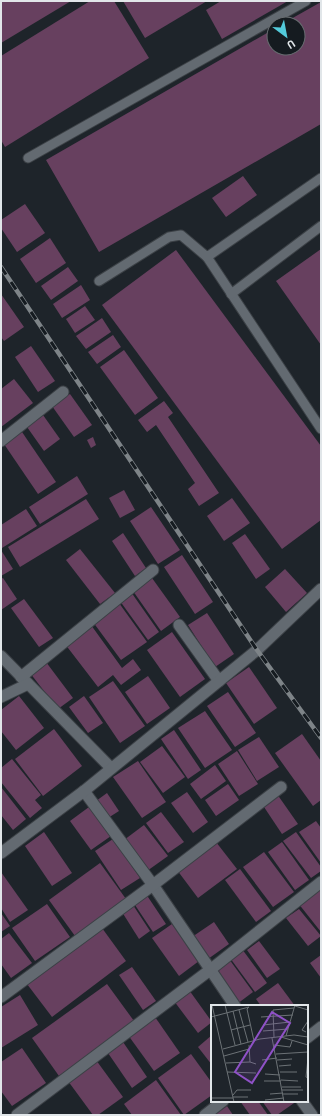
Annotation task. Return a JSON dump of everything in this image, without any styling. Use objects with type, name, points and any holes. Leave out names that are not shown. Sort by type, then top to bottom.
[{"type":"street","points":[[1,441],[63,392]]},
{"type":"street","points":[[1,697],[24,680],[153,570]]},
{"type":"street","points":[[1,853],[84,791],[257,650],[321,589]]},
{"type":"street","points":[[179,625],[219,681]]},
{"type":"street","points":[[1,656],[111,768]]},
{"type":"street","points":[[1,997],[153,885],[281,787]]},
{"type":"street","points":[[84,791],[153,885],[234,1005]]},
{"type":"street","points":[[17,1115],[210,970],[321,882]]},
{"type":"street","points":[[308,1037],[321,1027]]},
{"type":"street","points":[[205,1115],[222,1102]]},
{"type":"street","points":[[303,1102],[312,1115]]},
{"type":"lane","points":[[28,158],[306,1]]},
{"type":"lane","points":[[207,257],[321,178]]},
{"type":"lane","points":[[231,294],[321,226]]},
{"type":"lane","points":[[99,281],[169,237],[181,234],[207,257],[321,429]]},
{"type":"building","points":[[1,1],[71,1],[1,43]]},
{"type":"building","points":[[90,1],[114,1],[149,58],[5,147],[1,140],[1,56]]},
{"type":"building","points":[[123,1],[207,1],[145,38]]},
{"type":"building","points":[[221,1],[288,1],[222,39],[206,10]]},
{"type":"building","points":[[321,2],[321,124],[99,252],[46,160],[266,34],[266,56],[306,56],[306,16],[296,16]]},
{"type":"building","points":[[243,176],[257,195],[226,217],[212,198]]},
{"type":"building","points":[[25,204],[45,233],[17,252],[1,228],[1,220]]},
{"type":"building","points":[[50,238],[66,263],[36,283],[20,259]]},
{"type":"building","points":[[321,249],[321,345],[276,281]]},
{"type":"building","points":[[176,250],[321,446],[321,520],[282,549],[102,305]]},
{"type":"building","points":[[68,267],[78,281],[51,300],[41,286]]},
{"type":"building","points":[[81,285],[90,300],[62,318],[53,304]]},
{"type":"building","points":[[1,294],[24,327],[4,341],[1,337]]},
{"type":"building","points":[[85,306],[95,320],[75,333],[66,319]]},
{"type":"building","points":[[102,318],[111,332],[86,349],[76,336]]},
{"type":"building","points":[[113,335],[121,347],[97,364],[88,352]]},
{"type":"building","points":[[31,346],[55,381],[38,392],[15,357]]},
{"type":"building","points":[[124,350],[158,398],[135,415],[100,367]]},
{"type":"building","points":[[14,379],[33,403],[1,427],[1,389]]},
{"type":"building","points":[[70,394],[92,425],[74,437],[52,406]]},
{"type":"building","points":[[164,401],[173,413],[168,417],[219,493],[199,506],[188,489],[195,483],[156,425],[147,432],[138,420]]},
{"type":"building","points":[[43,415],[60,439],[44,451],[27,427]]},
{"type":"building","points":[[22,432],[56,482],[38,494],[4,444]]},
{"type":"building","points":[[93,437],[96,445],[91,448],[87,440]]},
{"type":"building","points":[[77,476],[88,494],[40,524],[29,507]]},
{"type":"building","points":[[124,490],[135,510],[120,518],[109,498]]},
{"type":"building","points":[[232,498],[250,523],[224,541],[207,516]]},
{"type":"building","points":[[86,499],[99,519],[20,567],[8,547]]},
{"type":"building","points":[[151,507],[180,550],[158,564],[130,521]]},
{"type":"building","points":[[26,509],[37,526],[2,548],[1,525]]},
{"type":"building","points":[[123,533],[146,568],[135,576],[112,541]]},
{"type":"building","points":[[245,534],[270,569],[256,579],[232,543]]},
{"type":"building","points":[[80,549],[115,593],[100,604],[66,560]]},
{"type":"building","points":[[1,550],[13,569],[1,576]]},
{"type":"building","points":[[182,555],[213,602],[195,614],[164,567]]},
{"type":"building","points":[[285,569],[307,593],[286,612],[265,587]]},
{"type":"building","points":[[3,578],[17,599],[1,610],[1,579]]},
{"type":"building","points":[[152,578],[180,617],[161,631],[133,591]]},
{"type":"building","points":[[131,592],[159,632],[148,640],[120,601]]},
{"type":"building","points":[[24,599],[53,638],[39,647],[11,608]]},
{"type":"building","points":[[119,603],[147,642],[121,660],[93,622]]},
{"type":"building","points":[[207,613],[234,654],[215,667],[188,625]]},
{"type":"building","points":[[91,625],[122,668],[133,659],[141,670],[121,685],[113,675],[98,687],[65,644]]},
{"type":"building","points":[[172,632],[205,679],[180,697],[147,650]]},
{"type":"building","points":[[46,662],[73,698],[58,709],[30,673]]},
{"type":"building","points":[[249,667],[277,708],[254,724],[226,683]]},
{"type":"building","points":[[148,676],[170,708],[147,724],[125,692]]},
{"type":"building","points":[[113,681],[145,726],[120,743],[89,697]]},
{"type":"building","points":[[228,692],[256,733],[235,747],[207,706]]},
{"type":"building","points":[[19,696],[44,728],[16,750],[1,731],[1,710]]},
{"type":"building","points":[[84,696],[103,723],[88,733],[69,707]]},
{"type":"building","points":[[205,711],[232,750],[205,768],[178,728]]},
{"type":"building","points":[[54,729],[82,766],[43,796],[15,759]]},
{"type":"building","points":[[174,730],[201,770],[188,779],[161,739]]},
{"type":"building","points":[[302,734],[321,761],[321,800],[313,806],[275,753]]},
{"type":"building","points":[[259,737],[279,767],[257,781],[238,750]]},
{"type":"building","points":[[162,746],[185,777],[163,793],[140,762]]},
{"type":"building","points":[[237,751],[258,784],[239,796],[218,764]]},
{"type":"building","points":[[12,759],[41,795],[35,800],[42,808],[30,818],[1,782],[1,768]]},
{"type":"building","points":[[138,761],[166,802],[142,818],[113,777]]},
{"type":"building","points":[[215,765],[226,781],[201,799],[190,784]]},
{"type":"building","points":[[228,784],[239,800],[216,816],[205,800]]},
{"type":"building","points":[[1,787],[26,819],[13,830],[1,815]]},
{"type":"building","points":[[187,792],[208,822],[193,833],[171,803]]},
{"type":"building","points":[[107,793],[119,811],[108,818],[96,801]]},
{"type":"building","points":[[277,794],[298,824],[282,834],[262,804]]},
{"type":"building","points":[[89,807],[111,836],[91,850],[70,821]]},
{"type":"building","points":[[161,812],[184,842],[168,853],[146,823]]},
{"type":"building","points":[[316,821],[321,828],[321,863],[299,832]]},
{"type":"building","points":[[144,825],[168,856],[147,871],[124,840]]},
{"type":"building","points":[[44,832],[72,873],[52,886],[25,846]]},
{"type":"building","points":[[296,832],[321,867],[321,871],[311,878],[283,841]]},
{"type":"building","points":[[113,839],[140,878],[121,890],[95,851]]},
{"type":"building","points":[[216,842],[237,869],[198,898],[177,870]]},
{"type":"building","points":[[282,842],[309,880],[295,890],[268,852]]},
{"type":"building","points":[[264,852],[294,892],[273,907],[243,867]]},
{"type":"building","points":[[100,863],[126,899],[75,936],[49,900]]},
{"type":"building","points":[[240,869],[271,911],[256,922],[225,880]]},
{"type":"building","points":[[1,872],[28,910],[10,922],[1,908]]},
{"type":"building","points":[[321,888],[321,932],[298,903]]},
{"type":"building","points":[[146,894],[166,924],[153,932],[133,902]]},
{"type":"building","points":[[47,904],[70,937],[35,961],[12,928]]},
{"type":"building","points":[[133,905],[150,931],[139,939],[122,912]]},
{"type":"building","points":[[299,909],[321,936],[308,946],[286,918]]},
{"type":"building","points":[[1,913],[10,926],[1,932]]},
{"type":"building","points":[[214,922],[229,944],[208,959],[192,937]]},
{"type":"building","points":[[172,924],[199,961],[179,976],[152,938]]},
{"type":"building","points":[[102,928],[126,961],[52,1017],[27,984]]},
{"type":"building","points":[[9,933],[32,963],[11,978],[1,964],[1,939]]},
{"type":"building","points":[[259,941],[280,969],[267,978],[247,950]]},
{"type":"building","points":[[242,949],[267,983],[255,992],[230,958]]},
{"type":"building","points":[[321,955],[321,978],[310,963]]},
{"type":"building","points":[[229,959],[253,992],[237,1004],[213,971]]},
{"type":"building","points":[[132,967],[156,1001],[143,1010],[119,975]]},
{"type":"building","points":[[278,983],[294,1005],[260,1005],[256,999]]},
{"type":"building","points":[[107,984],[134,1021],[59,1076],[32,1038]]},
{"type":"building","points":[[189,990],[211,1021],[211,1023],[198,1033],[174,1001]]},
{"type":"building","points":[[20,995],[38,1025],[1,1048],[1,1007]]},
{"type":"building","points":[[155,1017],[180,1053],[154,1071],[128,1035]]},
{"type":"building","points":[[211,1036],[211,1064],[198,1047]]},
{"type":"building","points":[[123,1042],[147,1077],[132,1088],[108,1053]]},
{"type":"building","points":[[22,1048],[46,1083],[12,1106],[1,1091],[1,1062]]},
{"type":"building","points":[[191,1054],[211,1082],[211,1096],[184,1115],[158,1078]]},
{"type":"building","points":[[96,1060],[123,1097],[98,1115],[93,1115],[68,1081]]},
{"type":"building","points":[[156,1080],[181,1115],[132,1115],[124,1104]]},
{"type":"building","points":[[241,1102],[259,1102],[268,1115],[250,1115]]},
{"type":"building","points":[[263,1102],[296,1102],[277,1115],[272,1115]]},
{"type":"building","points":[[227,1106],[233,1115],[214,1115]]},
{"type":"railway","points":[[1,267],[257,650],[321,738]]}]
